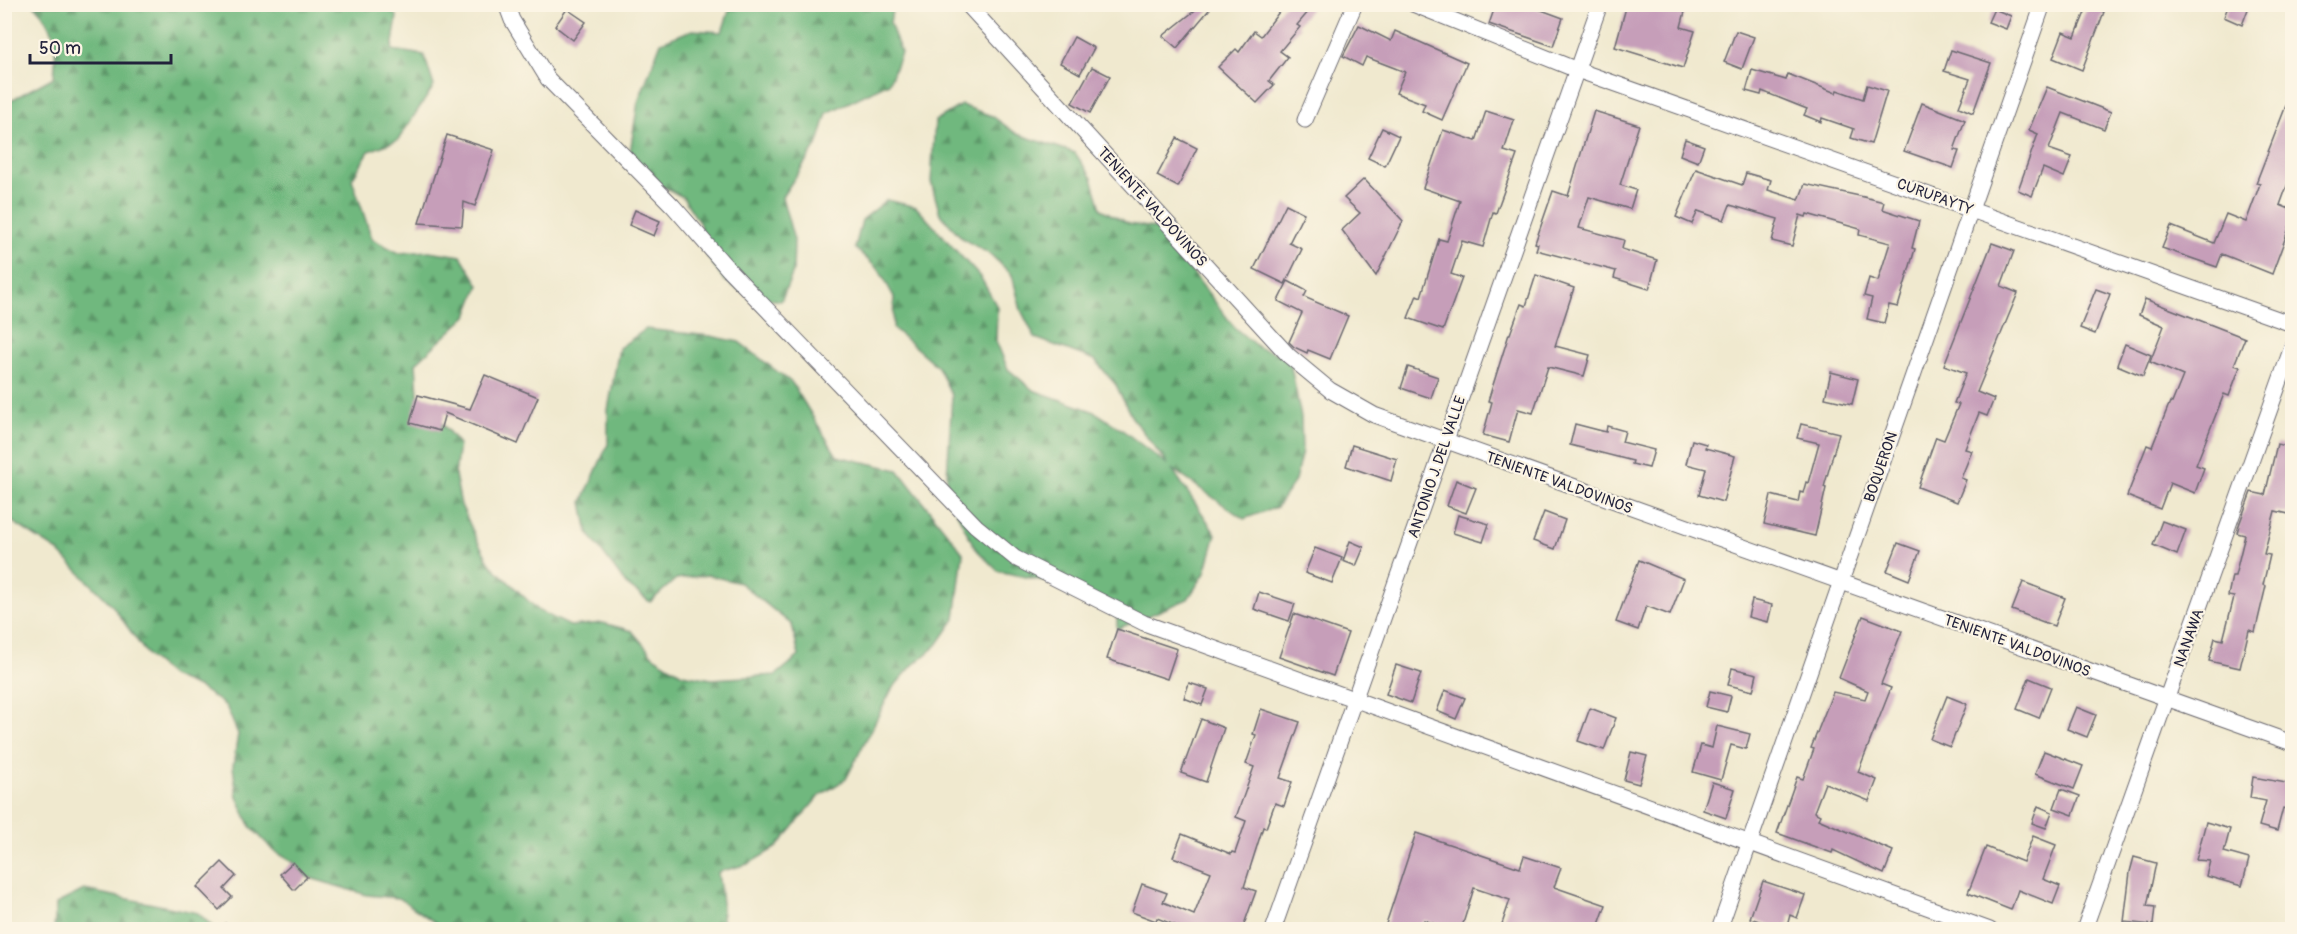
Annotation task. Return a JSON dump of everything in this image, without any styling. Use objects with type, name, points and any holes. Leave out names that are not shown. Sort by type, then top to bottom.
[{"type":"street","points":[[506,4],[512,20],[548,79],[673,206],[730,271],[976,526],[1015,558],[1144,623],[1990,930]]},
{"type":"street","name":"TENIENTE VALDOVINOS","points":[[968,4],[1289,356],[1330,390],[1365,410],[1445,442],[2292,743]]},
{"type":"street","points":[[1305,120],[1355,4]]},
{"type":"street","name":"CURUPAYTY","points":[[1413,4],[1577,70],[2292,324]]},
{"type":"street","name":"ANTONIO J. DEL VALLE","points":[[1273,930],[1600,4]]},
{"type":"street","name":"BOQUERON","points":[[1719,930],[2043,4]]},
{"type":"street","name":"NANAWA","points":[[2085,930],[2292,347]]},
{"type":"path","points":[[224,924],[234,930]]},
{"type":"green space","points":[[381,4],[397,16],[392,50],[424,55],[434,86],[398,140],[369,151],[352,179],[372,239],[399,253],[429,251],[461,256],[479,285],[467,316],[416,363],[418,395],[459,444],[455,475],[461,505],[491,565],[539,611],[570,626],[603,623],[632,631],[653,656],[682,674],[712,679],[776,675],[799,656],[792,625],[740,583],[708,575],[676,579],[650,602],[626,584],[588,533],[582,502],[608,444],[608,410],[619,348],[646,329],[710,336],[739,342],[792,383],[837,456],[898,470],[963,553],[955,619],[937,645],[913,665],[892,689],[846,779],[819,796],[777,847],[748,864],[718,872],[722,903],[722,929],[437,929],[437,924],[399,898],[367,895],[307,877],[293,862],[274,851],[251,827],[237,797],[233,766],[238,734],[226,706],[200,688],[171,676],[148,656],[112,605],[58,551],[5,517],[4,104],[54,77],[55,65],[52,30],[34,5]]},
{"type":"green space","points":[[731,5],[893,5],[890,23],[901,53],[889,83],[827,113],[818,143],[782,197],[794,240],[793,272],[781,301],[749,296],[724,280],[706,254],[700,224],[683,197],[628,165],[638,102],[661,42],[692,30],[722,32]]},
{"type":"green space","points":[[961,105],[992,116],[1017,134],[1075,153],[1092,178],[1101,209],[1129,224],[1159,229],[1235,328],[1259,348],[1289,356],[1301,417],[1302,451],[1295,481],[1277,507],[1244,519],[1172,469],[1216,534],[1205,573],[1188,599],[1117,629],[1117,616],[1063,585],[998,571],[975,548],[946,492],[952,396],[938,367],[893,328],[894,297],[879,270],[855,248],[862,220],[887,200],[916,207],[981,278],[997,307],[996,341],[1008,369],[1033,390],[1095,412],[1168,465],[1131,416],[1116,385],[1095,360],[1035,338],[1021,310],[1012,275],[990,254],[963,239],[940,214],[931,182],[935,121]]},
{"type":"green space","points":[[84,890],[198,913],[215,929],[54,929],[56,904]]},
{"type":"building","points":[[1203,4],[1214,4],[1177,48],[1163,36]]},
{"type":"building","points":[[1285,4],[1315,4],[1297,25],[1300,27],[1280,51],[1288,57],[1269,81],[1274,85],[1257,103],[1218,67],[1236,49],[1239,52],[1254,31],[1261,36]]},
{"type":"building","points":[[1496,4],[1525,4],[1563,18],[1553,46],[1489,24]]},
{"type":"building","points":[[1627,4],[1687,4],[1681,27],[1695,31],[1683,68],[1615,47]]},
{"type":"building","points":[[2229,4],[2250,4],[2242,25],[2224,17]]},
{"type":"building","points":[[2088,5],[2104,12],[2082,70],[2053,58],[2063,32],[2075,37]]},
{"type":"building","points":[[567,9],[586,22],[573,40],[555,26]]},
{"type":"building","points":[[1994,9],[2011,16],[2006,29],[1988,22]]},
{"type":"building","points":[[1359,25],[1391,41],[1395,31],[1467,63],[1442,120],[1422,111],[1425,104],[1396,93],[1405,72],[1366,57],[1362,66],[1343,56]]},
{"type":"building","points":[[1736,31],[1754,37],[1742,69],[1724,62]]},
{"type":"building","points":[[1074,37],[1094,48],[1080,74],[1060,63]]},
{"type":"building","points":[[1951,50],[1991,63],[1973,113],[1959,107],[1970,79],[1944,71]]},
{"type":"building","points":[[1092,67],[1110,76],[1090,113],[1072,103]]},
{"type":"building","points":[[1752,70],[1786,80],[1788,74],[1836,93],[1837,90],[1863,99],[1867,85],[1887,91],[1871,144],[1851,138],[1854,129],[1822,118],[1821,122],[1804,115],[1807,109],[1762,91],[1761,95],[1746,91]]},
{"type":"building","points":[[2047,87],[2111,112],[2104,129],[2063,113],[2049,149],[2072,157],[2064,177],[2043,168],[2032,196],[2018,190],[2038,134],[2029,130]]},
{"type":"building","points":[[2292,90],[2292,172],[2280,205],[2292,210],[2292,220],[2272,274],[2222,254],[2217,267],[2162,248],[2171,226],[2214,243],[2226,214],[2246,222],[2260,184],[2256,183]]},
{"type":"building","points":[[1922,103],[1965,120],[1954,150],[1959,151],[1953,168],[1904,151]]},
{"type":"building","points":[[1486,111],[1514,120],[1504,151],[1517,155],[1496,213],[1493,212],[1483,247],[1462,241],[1451,274],[1462,278],[1443,330],[1408,318],[1417,295],[1421,297],[1439,239],[1447,241],[1460,201],[1423,188],[1443,130],[1476,141]]},
{"type":"building","points":[[1594,111],[1639,125],[1620,185],[1636,190],[1630,209],[1589,197],[1579,228],[1624,240],[1622,249],[1657,260],[1649,289],[1614,278],[1616,271],[1536,250],[1538,244],[1535,243],[1553,191],[1568,196]]},
{"type":"building","points":[[1382,128],[1399,136],[1385,166],[1368,158]]},
{"type":"building","points":[[447,135],[494,150],[475,206],[464,202],[462,226],[419,223]]},
{"type":"building","points":[[1177,138],[1197,148],[1178,187],[1157,176]]},
{"type":"building","points":[[1685,139],[1704,146],[1698,162],[1680,155]]},
{"type":"building","points":[[1696,169],[1742,185],[1746,173],[1771,180],[1768,190],[1799,200],[1805,184],[1864,197],[1884,202],[1882,209],[1919,221],[1912,248],[1915,249],[1898,307],[1889,305],[1884,323],[1867,319],[1872,298],[1864,296],[1869,278],[1878,281],[1890,243],[1859,235],[1860,229],[1807,214],[1806,217],[1800,215],[1792,246],[1772,241],[1778,219],[1730,205],[1724,220],[1698,211],[1692,224],[1676,217]]},
{"type":"building","points":[[1364,179],[1403,221],[1376,276],[1342,230],[1360,213],[1344,198]]},
{"type":"building","points":[[1286,204],[1304,213],[1289,243],[1302,249],[1285,284],[1254,269]]},
{"type":"building","points":[[635,210],[660,221],[654,236],[629,225]]},
{"type":"building","points":[[1992,243],[2014,251],[2001,286],[2018,293],[1977,392],[1994,399],[1987,416],[1979,413],[1965,449],[1972,451],[1961,478],[1966,480],[1957,502],[1918,487],[1936,437],[1944,440],[1959,404],[1954,403],[1966,373],[1944,365]]},
{"type":"building","points":[[1536,275],[1574,288],[1555,346],[1590,355],[1584,376],[1548,367],[1533,413],[1518,409],[1509,442],[1483,435],[1492,402],[1488,401],[1509,334],[1521,304],[1526,306]]},
{"type":"building","points":[[1288,281],[1307,291],[1304,297],[1348,316],[1330,359],[1308,350],[1307,353],[1289,342],[1302,313],[1278,301]]},
{"type":"building","points":[[2096,289],[2110,294],[2095,334],[2080,328]]},
{"type":"building","points":[[2145,299],[2245,338],[2234,365],[2240,367],[2229,396],[2224,394],[2196,465],[2204,468],[2195,493],[2170,483],[2160,509],[2127,496],[2147,445],[2152,447],[2183,376],[2150,362],[2164,326],[2139,315]]},
{"type":"building","points":[[2125,344],[2151,355],[2143,376],[2117,365]]},
{"type":"building","points":[[1408,367],[1438,377],[1431,398],[1401,388]]},
{"type":"building","points":[[1831,372],[1858,379],[1852,404],[1825,398]]},
{"type":"building","points":[[485,375],[538,397],[518,444],[445,413],[440,431],[410,423],[418,395],[470,409]]},
{"type":"building","points":[[1575,424],[1606,432],[1607,426],[1625,431],[1622,442],[1654,450],[1649,468],[1632,464],[1633,461],[1570,445]]},
{"type":"building","points":[[1801,424],[1839,433],[1824,487],[1826,488],[1815,536],[1764,524],[1771,495],[1798,502],[1800,492],[1803,493],[1806,482],[1808,483],[1819,443],[1797,438]]},
{"type":"building","points":[[1692,440],[1706,444],[1705,448],[1735,456],[1723,502],[1699,495],[1706,469],[1686,464]]},
{"type":"building","points":[[2277,444],[2292,447],[2292,498],[2289,514],[2275,511],[2264,554],[2270,555],[2263,585],[2266,586],[2255,632],[2249,630],[2240,668],[2209,661],[2215,638],[2223,640],[2234,597],[2228,596],[2245,535],[2237,533],[2239,525],[2251,492],[2265,495]]},
{"type":"building","points":[[1352,445],[1397,459],[1391,481],[1346,466]]},
{"type":"building","points":[[1456,480],[1476,488],[1466,513],[1447,506]]},
{"type":"building","points":[[1544,512],[1565,520],[1555,549],[1533,541]]},
{"type":"building","points":[[1458,515],[1489,524],[1483,542],[1453,533]]},
{"type":"building","points":[[2162,521],[2186,530],[2177,555],[2153,545]]},
{"type":"building","points":[[1350,541],[1364,547],[1356,566],[1343,561]]},
{"type":"building","points":[[1898,543],[1920,551],[1909,580],[1887,571]]},
{"type":"building","points":[[1315,548],[1342,558],[1332,583],[1305,573]]},
{"type":"building","points":[[1639,560],[1684,579],[1670,615],[1646,606],[1638,630],[1616,622]]},
{"type":"building","points":[[2023,582],[2065,598],[2054,626],[2012,610]]},
{"type":"building","points":[[1259,592],[1295,604],[1289,621],[1254,609]]},
{"type":"building","points":[[1752,600],[1772,605],[1768,622],[1748,617]]},
{"type":"building","points":[[1294,614],[1348,633],[1333,676],[1279,657]]},
{"type":"building","points":[[1863,616],[1902,631],[1881,684],[1891,688],[1858,772],[1877,780],[1869,801],[1825,783],[1814,812],[1820,815],[1818,819],[1893,851],[1884,874],[1833,850],[1832,853],[1777,833],[1797,777],[1803,779],[1814,749],[1811,748],[1833,692],[1865,699],[1868,691],[1839,678]]},
{"type":"building","points":[[1117,629],[1177,649],[1167,679],[1107,659]]},
{"type":"building","points":[[1396,665],[1421,673],[1411,703],[1386,694]]},
{"type":"building","points":[[1732,668],[1757,674],[1753,691],[1728,685]]},
{"type":"building","points":[[2029,678],[2051,687],[2039,718],[2017,709]]},
{"type":"building","points":[[1189,683],[1208,689],[1202,705],[1184,698]]},
{"type":"building","points":[[1445,690],[1465,698],[1456,719],[1437,711]]},
{"type":"building","points":[[1710,691],[1731,696],[1727,712],[1706,707]]},
{"type":"building","points":[[1947,696],[1967,704],[1950,747],[1930,739]]},
{"type":"building","points":[[2076,707],[2096,715],[2087,737],[2067,729]]},
{"type":"building","points":[[1590,708],[1616,718],[1604,750],[1578,741]]},
{"type":"building","points":[[1261,709],[1300,722],[1280,778],[1292,782],[1284,806],[1275,803],[1266,828],[1263,827],[1244,887],[1256,891],[1242,930],[1187,930],[1157,918],[1156,921],[1132,912],[1142,884],[1167,893],[1163,902],[1194,915],[1211,872],[1173,857],[1182,834],[1231,854],[1235,853],[1246,821],[1236,817],[1254,767],[1246,764],[1256,735],[1253,734]]},
{"type":"building","points":[[1201,719],[1224,728],[1206,782],[1181,773]]},
{"type":"building","points":[[1717,726],[1750,734],[1746,749],[1731,745],[1721,780],[1693,772],[1701,745],[1712,748]]},
{"type":"building","points":[[2044,751],[2083,766],[2074,789],[2035,774]]},
{"type":"building","points":[[1631,752],[1647,756],[1639,784],[1624,780]]},
{"type":"building","points":[[2253,777],[2292,784],[2288,809],[2283,808],[2277,831],[2259,826],[2266,801],[2250,798]]},
{"type":"building","points":[[1712,782],[1735,789],[1726,818],[1703,810]]},
{"type":"building","points":[[2061,789],[2080,796],[2073,815],[2054,808]]},
{"type":"building","points":[[2038,806],[2052,812],[2046,828],[2032,823]]},
{"type":"building","points":[[2206,822],[2230,829],[2224,852],[2249,859],[2242,886],[2206,876],[2210,861],[2196,860]]},
{"type":"building","points":[[1416,833],[1520,868],[1524,856],[1561,868],[1554,887],[1606,905],[1597,930],[1500,930],[1510,900],[1474,888],[1461,930],[1451,930],[1424,920],[1421,930],[1384,930]]},
{"type":"building","points":[[2033,836],[2056,845],[2043,879],[2060,886],[2053,904],[2018,890],[2011,910],[1968,893],[1986,847],[2023,862]]},
{"type":"building","points":[[2134,857],[2156,863],[2147,906],[2155,907],[2153,925],[2124,922]]},
{"type":"building","points":[[222,862],[236,876],[224,889],[232,897],[219,910],[197,887]]},
{"type":"building","points":[[293,862],[307,877],[294,890],[280,874]]},
{"type":"building","points":[[1763,881],[1805,895],[1797,918],[1790,915],[1786,930],[1750,918]]}]
